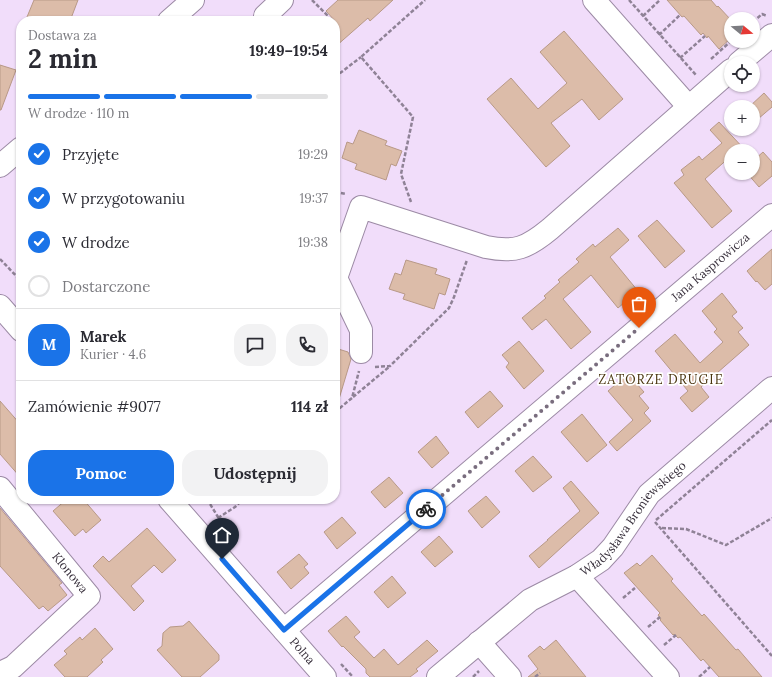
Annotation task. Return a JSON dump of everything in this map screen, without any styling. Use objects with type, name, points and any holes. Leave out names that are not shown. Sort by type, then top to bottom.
[{"type":"street","points":[[175,16],[193,0]]},
{"type":"street","points":[[264,16],[282,0]]},
{"type":"street","points":[[594,0],[688,106]]},
{"type":"street","points":[[747,56],[772,35]]},
{"type":"street","points":[[340,267],[361,207],[486,248],[503,250],[520,247],[536,240],[724,76]]},
{"type":"street","points":[[0,166],[16,152]]},
{"type":"street","name":"Jana Kasprowicza","points":[[284,630],[772,215]]},
{"type":"street","points":[[340,286],[362,330],[368,359]]},
{"type":"street","points":[[0,306],[16,324]]},
{"type":"street","name":"Władysława Broniewskiego","points":[[668,677],[577,576],[601,560],[613,547],[649,494],[772,388]]},
{"type":"street","name":"Klonowa","points":[[0,488],[89,596],[6,670]]},
{"type":"street","name":"Polna","points":[[173,504],[325,677]]},
{"type":"street","points":[[438,677],[530,600],[577,576]]},
{"type":"street","points":[[479,642],[510,677]]},
{"type":"path","points":[[312,0],[328,16]]},
{"type":"path","points":[[340,73],[361,57],[425,0]]},
{"type":"path","points":[[628,0],[709,88]]},
{"type":"path","points":[[643,16],[660,0]]},
{"type":"path","points":[[659,34],[680,15]]},
{"type":"path","points":[[680,58],[705,36]]},
{"type":"path","points":[[361,57],[413,117],[401,174],[412,202],[404,221]]},
{"type":"path","points":[[340,408],[390,366],[449,308],[472,243]]},
{"type":"path","points":[[0,259],[16,277]]},
{"type":"path","points":[[352,398],[360,367],[368,359],[390,366]]},
{"type":"path","points":[[650,526],[772,420]]},
{"type":"path","points":[[210,504],[218,518],[238,504]]},
{"type":"path","points":[[662,528],[686,529],[726,545],[772,518]]},
{"type":"path","points":[[655,522],[662,528],[772,656]]},
{"type":"path","points":[[621,599],[635,588]]},
{"type":"path","points":[[648,627],[660,616]]},
{"type":"path","points":[[664,646],[676,635]]},
{"type":"path","points":[[700,677],[710,667]]},
{"type":"path","points":[[534,677],[540,673]]},
{"type":"building","points":[[34,0],[78,0],[72,16],[27,16]]},
{"type":"building","points":[[338,0],[393,0],[370,21],[368,18],[340,43],[340,16],[330,16],[326,11]]},
{"type":"building","points":[[667,0],[711,0],[724,12],[724,44],[719,49],[708,36],[707,38],[703,33],[701,35],[684,16],[682,17]]},
{"type":"building","points":[[564,31],[623,99],[599,120],[582,99],[551,123],[570,146],[546,167],[487,99],[511,78],[538,109],[567,83],[540,52]]},
{"type":"building","points":[[0,65],[16,70],[1,110],[0,110]]},
{"type":"building","points":[[764,93],[772,102],[772,107],[760,117],[760,100],[756,100]]},
{"type":"building","points":[[719,122],[724,127],[724,136],[732,136],[739,144],[724,144],[724,162],[705,179],[732,211],[712,228],[674,183],[684,175],[681,170],[699,156],[702,160],[722,143],[710,130]]},
{"type":"building","points":[[359,130],[387,141],[385,145],[402,151],[396,166],[391,164],[386,180],[355,169],[357,164],[342,158],[347,142],[353,144]]},
{"type":"building","points":[[763,152],[772,162],[772,176],[759,187],[753,180],[760,180],[760,155]]},
{"type":"building","points":[[657,220],[685,251],[665,268],[638,236]]},
{"type":"building","points":[[618,228],[629,240],[610,257],[638,291],[618,308],[591,275],[563,299],[591,332],[571,349],[546,319],[532,330],[522,318],[546,298],[544,296],[560,282],[558,280],[579,262],[576,259],[593,244],[595,247]]},
{"type":"building","points":[[772,249],[772,284],[765,290],[747,271]]},
{"type":"building","points":[[406,260],[437,269],[435,274],[450,279],[445,295],[439,293],[434,309],[403,299],[405,294],[389,289],[395,273],[401,275]]},
{"type":"building","points":[[722,293],[737,312],[732,316],[743,328],[738,332],[749,345],[701,387],[709,397],[692,412],[680,398],[688,391],[655,351],[675,334],[700,363],[723,342],[714,332],[717,329],[702,311]]},
{"type":"building","points":[[519,341],[544,371],[524,389],[506,367],[509,363],[502,355]]},
{"type":"building","points":[[340,350],[348,352],[351,359],[340,396]]},
{"type":"building","points":[[628,374],[644,392],[639,396],[649,408],[644,413],[651,421],[617,451],[609,442],[633,420],[608,391]]},
{"type":"building","points":[[490,391],[503,406],[478,428],[465,412]]},
{"type":"building","points":[[0,401],[16,419],[16,472],[0,454]]},
{"type":"building","points":[[582,414],[607,445],[587,462],[561,432]]},
{"type":"building","points":[[436,436],[449,453],[432,468],[418,452]]},
{"type":"building","points":[[533,456],[552,477],[533,492],[515,471]]},
{"type":"building","points":[[389,477],[403,493],[385,508],[371,492]]},
{"type":"building","points":[[571,481],[599,513],[539,568],[529,556],[580,511],[563,488]]},
{"type":"building","points":[[486,496],[500,512],[482,528],[468,511]]},
{"type":"building","points":[[61,504],[87,504],[101,520],[86,533],[83,529],[75,536],[53,511]]},
{"type":"building","points":[[0,508],[62,583],[59,585],[67,595],[48,611],[43,606],[39,609],[0,566]]},
{"type":"building","points":[[342,517],[356,533],[337,549],[324,532]]},
{"type":"building","points":[[147,528],[176,560],[162,573],[154,565],[131,586],[144,601],[134,611],[93,566],[103,556],[109,562]]},
{"type":"building","points":[[439,536],[453,552],[435,567],[421,552]]},
{"type":"building","points":[[299,554],[308,564],[304,567],[309,573],[291,589],[277,572]]},
{"type":"building","points":[[652,555],[673,579],[671,581],[702,616],[704,614],[736,650],[738,649],[762,677],[719,677],[703,659],[701,661],[680,637],[678,638],[674,634],[673,635],[660,620],[661,619],[658,615],[660,613],[624,573],[637,563],[640,566]]},
{"type":"building","points":[[392,576],[406,593],[388,608],[374,592]]},
{"type":"building","points":[[346,616],[360,632],[354,637],[374,658],[384,649],[398,665],[427,640],[438,651],[416,669],[418,671],[410,677],[370,677],[366,673],[366,669],[343,646],[342,647],[328,631]]},
{"type":"building","points":[[189,621],[219,655],[219,660],[200,677],[182,677],[157,650],[162,646],[163,633],[170,627],[183,626]]},
{"type":"building","points":[[95,628],[113,649],[101,660],[103,662],[87,677],[65,677],[54,665],[67,654],[64,651],[80,637],[82,640]]},
{"type":"building","points":[[556,640],[586,677],[528,677],[538,669],[528,656],[540,646],[544,650]]},
{"type":"way so far","points":[[426,509],[639,328]]},
{"type":"district","name":"ZATORZE DRUGIE","points":[[661,379]]},
{"type":"route","points":[[222,559],[284,630],[426,509]]}]
